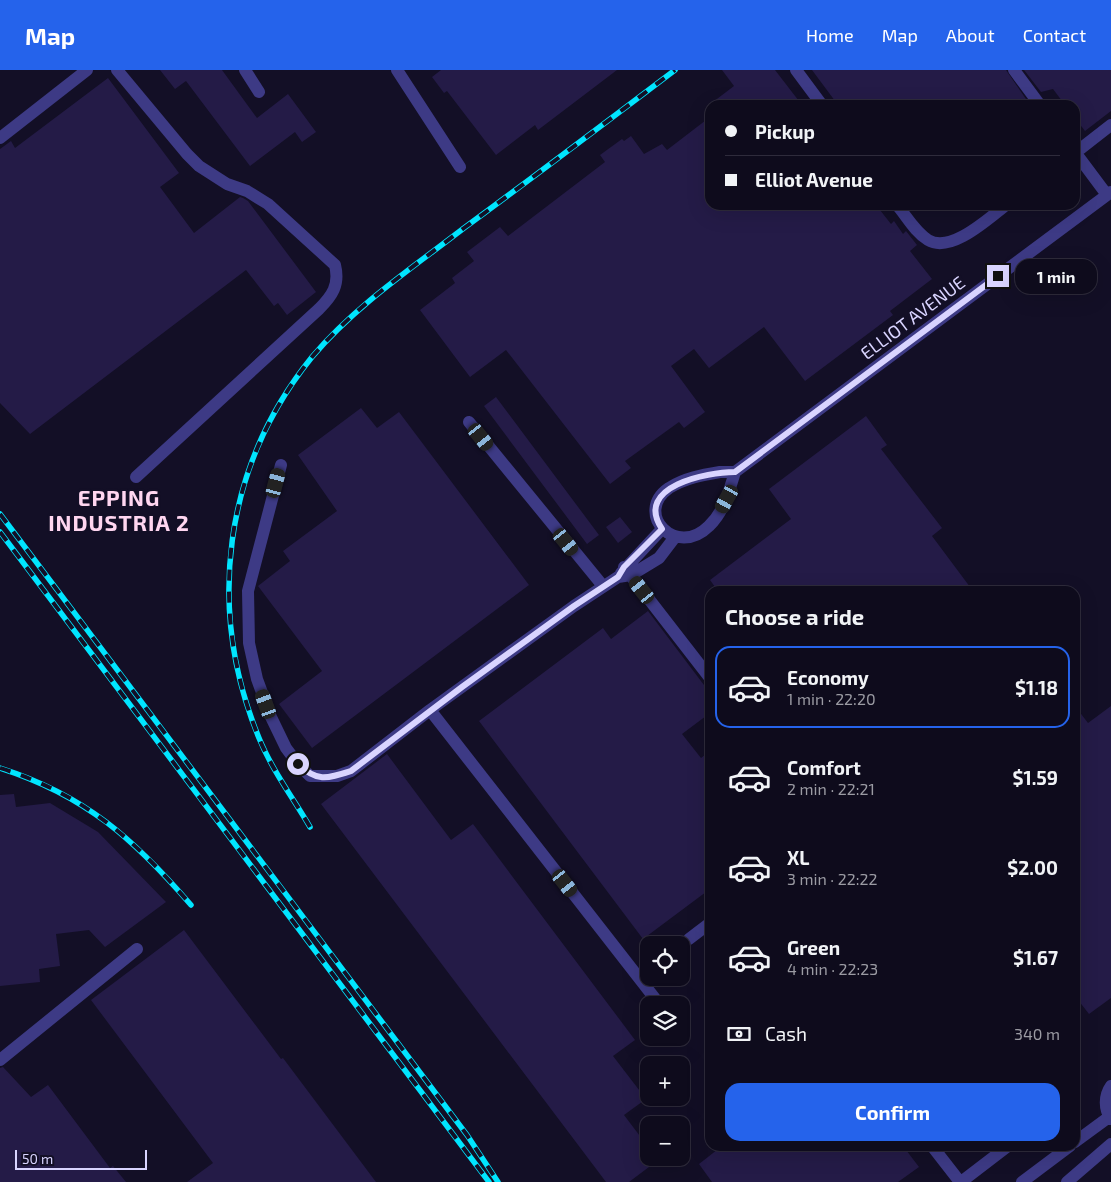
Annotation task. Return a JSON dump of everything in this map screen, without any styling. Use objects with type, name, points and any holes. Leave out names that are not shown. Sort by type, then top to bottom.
[{"type":"street","points":[[0,138],[87,70]]},
{"type":"street","points":[[116,70],[186,154],[210,175],[268,204],[335,266],[338,274],[336,286],[319,309],[136,477]]},
{"type":"street","points":[[245,70],[259,92]]},
{"type":"street","points":[[397,70],[460,167]]},
{"type":"street","points":[[796,70],[818,100]]},
{"type":"street","points":[[1014,70],[1036,100]]},
{"type":"street","points":[[1080,149],[1111,125]]},
{"type":"street","points":[[1080,159],[1109,194]]},
{"type":"street","name":"ELLIOT AVENUE","points":[[735,472],[1109,194]]},
{"type":"street","points":[[901,210],[916,230],[930,241],[942,244],[953,241],[976,228],[999,210]]},
{"type":"street","points":[[469,422],[603,586]]},
{"type":"street","points":[[281,465],[248,591],[250,643],[256,679],[286,748],[310,776],[337,776],[351,771],[430,710],[603,586],[624,573],[659,558],[675,537]]},
{"type":"street","points":[[735,472],[727,499],[710,525],[692,536],[675,537],[662,529],[656,520],[656,508],[668,489],[697,476],[735,472]]},
{"type":"street","points":[[624,573],[662,529]]},
{"type":"street","points":[[624,573],[705,672]]},
{"type":"street","points":[[430,710],[653,996]]},
{"type":"street","points":[[690,938],[705,927]]},
{"type":"street","points":[[0,1060],[137,949]]},
{"type":"street","points":[[1080,1139],[1110,1118],[1105,1102],[1107,1091],[1111,1086]]},
{"type":"street","points":[[1067,1182],[1111,1144]]},
{"type":"street","points":[[936,1151],[961,1182],[1001,1151]]},
{"type":"street","points":[[1022,1182],[1063,1151]]},
{"type":"building","points":[[160,70],[222,70],[257,118],[288,94],[316,132],[302,142],[295,132],[250,166],[186,81],[175,89]]},
{"type":"building","points":[[441,70],[617,70],[538,130],[535,125],[496,155],[447,91],[444,93],[432,77]]},
{"type":"building","points":[[722,70],[775,70],[798,100],[716,100],[734,86]]},
{"type":"building","points":[[812,70],[1006,70],[1027,100],[834,100]]},
{"type":"building","points":[[1024,70],[1111,70],[1111,111],[1085,131],[1080,124],[1080,100],[1061,100],[1053,89],[1041,92]]},
{"type":"building","points":[[108,78],[179,173],[160,187],[194,233],[240,197],[243,198],[248,201],[316,292],[287,315],[278,303],[274,306],[246,270],[30,434],[0,403],[0,149],[11,141],[15,148]]},
{"type":"building","points":[[705,121],[705,210],[880,210],[891,224],[894,221],[903,234],[906,231],[917,245],[910,251],[932,279],[890,311],[893,315],[805,381],[764,327],[709,368],[694,349],[671,366],[705,412],[684,428],[679,422],[625,461],[631,468],[610,484],[506,350],[470,377],[420,310],[455,283],[452,278],[474,261],[467,252],[500,227],[508,236],[605,162],[600,155],[622,139],[624,141],[631,136],[644,154],[662,144],[667,150]]},
{"type":"building","points":[[496,397],[599,535],[587,544],[484,406]]},
{"type":"building","points":[[361,408],[377,428],[399,412],[529,585],[312,748],[279,704],[322,671],[258,586],[290,561],[283,551],[337,511],[298,455]]},
{"type":"building","points":[[866,416],[887,445],[881,449],[942,528],[932,536],[969,586],[714,586],[710,580],[791,519],[769,489]]},
{"type":"building","points":[[620,517],[632,532],[618,543],[606,527]]},
{"type":"building","points":[[648,611],[705,686],[705,717],[682,734],[701,758],[705,755],[705,893],[647,936],[641,936],[479,721],[603,628],[611,639]]},
{"type":"building","points":[[1111,706],[1111,998],[1089,1014],[1080,1002],[1080,713],[1088,723]]},
{"type":"building","points":[[387,754],[451,840],[473,824],[635,1040],[613,1056],[640,1091],[640,1103],[624,1115],[640,1136],[640,1166],[649,1167],[629,1182],[606,1182],[321,804]]},
{"type":"building","points":[[14,794],[16,807],[50,803],[98,832],[166,902],[105,947],[89,930],[56,934],[60,966],[39,969],[40,982],[0,986],[0,795]]},
{"type":"building","points":[[184,930],[376,1182],[187,1182],[213,1163],[91,1000]]},
{"type":"building","points":[[3,1067],[31,1097],[48,1085],[110,1168],[113,1166],[126,1182],[0,1182],[0,1068]]},
{"type":"building","points":[[716,1151],[907,1151],[919,1167],[898,1182],[712,1182],[699,1164]]},
{"type":"railway","points":[[310,827],[264,750],[242,689],[232,640],[229,590],[232,540],[242,492],[259,445],[282,400],[312,357],[365,304],[675,70]]},
{"type":"railway","points":[[0,514],[467,1135],[498,1182]]},
{"type":"railway","points":[[0,532],[489,1182]]},
{"type":"railway","points":[[0,768],[58,792],[106,822],[149,860],[191,905]]},
{"type":"district","name":"EPPING INDUSTRIA 2","points":[[119,510]]},
{"type":"route","points":[[298,764],[310,776],[337,776],[351,771],[430,710],[574,606],[618,577],[624,567],[662,529],[656,520],[656,508],[660,498],[668,489],[682,481],[697,476],[720,472],[735,472],[998,276]]}]
